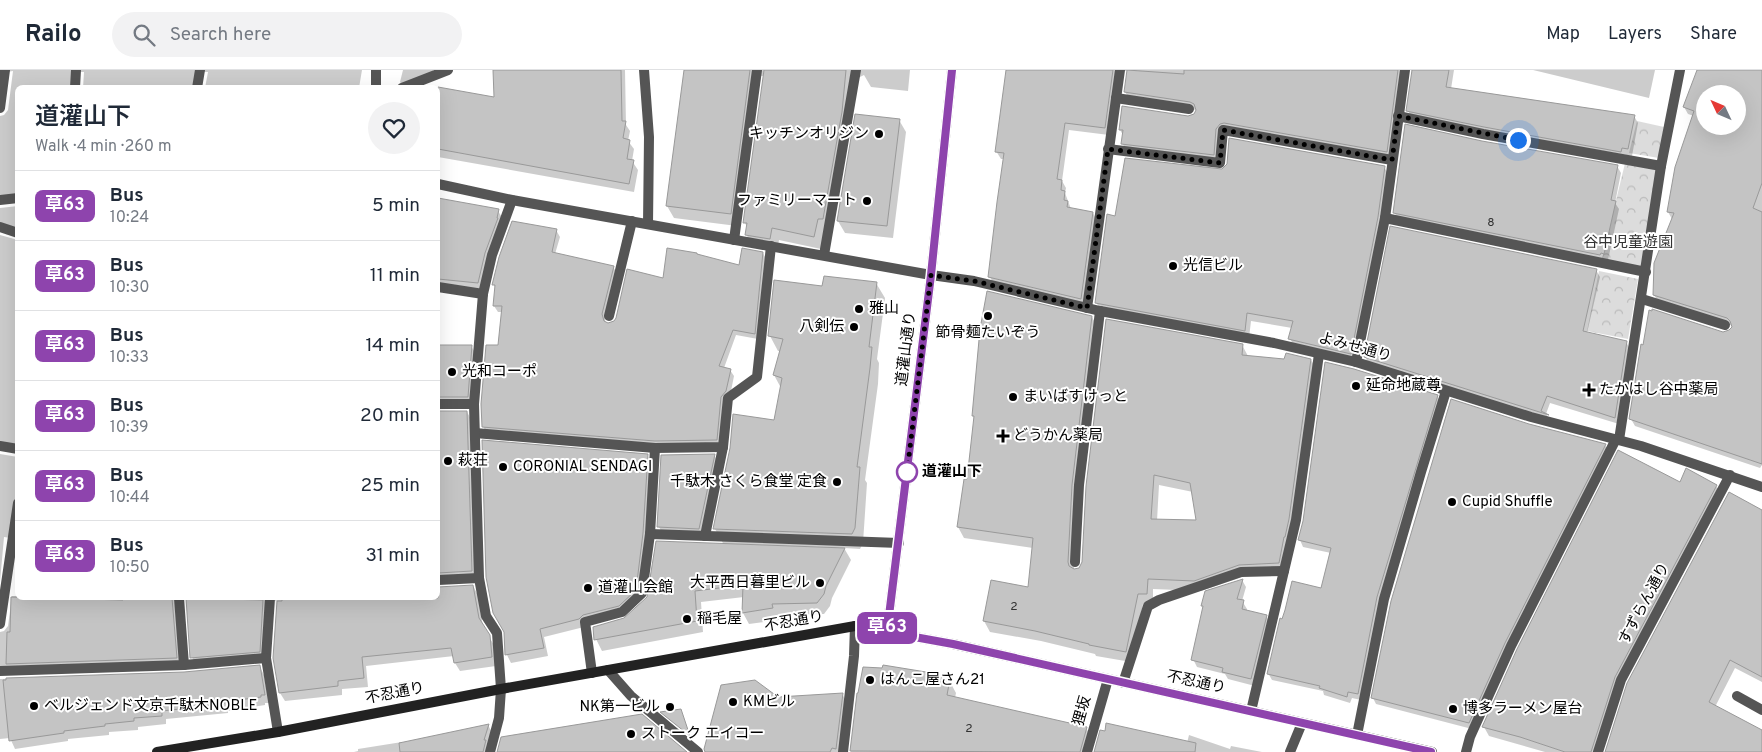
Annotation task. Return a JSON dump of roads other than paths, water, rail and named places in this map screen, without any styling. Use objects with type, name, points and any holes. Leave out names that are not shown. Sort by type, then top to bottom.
[{"type":"main road","name":"道灌山通り","points":[[887,632],[931,275],[952,70]]},
{"type":"main road","name":"不忍通り","points":[[157,752],[278,732],[501,689],[855,626],[953,644],[1432,752]]},
{"type":"street","points":[[0,108],[5,70]]},
{"type":"street","points":[[75,85],[76,70]]},
{"type":"street","points":[[198,85],[200,70]]},
{"type":"street","points":[[376,70],[376,85]]},
{"type":"street","points":[[410,85],[448,70]]},
{"type":"street","points":[[644,70],[649,137],[648,224]]},
{"type":"street","points":[[734,240],[756,70]]},
{"type":"street","points":[[824,255],[856,70]]},
{"type":"street","points":[[1087,308],[1120,70]]},
{"type":"street","points":[[1356,362],[1385,218],[1405,70]]},
{"type":"street","points":[[1466,752],[1470,737],[1511,646],[1617,440],[1642,299],[1661,166],[1680,70]]},
{"type":"street","points":[[1116,98],[1190,109]]},
{"type":"street","points":[[1398,116],[1482,134],[1661,166]]},
{"type":"street","points":[[1108,149],[1220,163],[1223,130],[1392,160]]},
{"type":"street","name":"よみせ通り","points":[[440,184],[512,200],[931,275],[974,281],[1100,311],[1274,343],[1356,362],[1446,392],[1641,446],[1761,485]]},
{"type":"street","points":[[0,200],[15,198]]},
{"type":"street","points":[[490,752],[499,718],[501,689],[497,633],[486,616],[480,578],[474,404],[483,294],[492,255],[512,200]]},
{"type":"street","points":[[1385,218],[1646,272]]},
{"type":"street","points":[[609,316],[632,221]]},
{"type":"street","points":[[0,227],[15,232]]},
{"type":"street","points":[[705,536],[723,447],[728,398],[757,377],[770,246]]},
{"type":"street","points":[[440,287],[483,294]]},
{"type":"street","points":[[1642,299],[1725,325]]},
{"type":"street","points":[[1075,562],[1079,484],[1100,311]]},
{"type":"street","points":[[1251,711],[1296,520],[1319,354]]},
{"type":"street","points":[[1357,735],[1384,599],[1446,392]]},
{"type":"street","points":[[440,404],[474,404]]},
{"type":"street","points":[[474,433],[656,448],[723,447]]},
{"type":"street","points":[[0,446],[15,448]]},
{"type":"street","points":[[592,673],[585,622],[622,612],[642,593],[650,534],[656,448]]},
{"type":"street","name":"すずらん通り","points":[[1598,752],[1621,680],[1730,475]]},
{"type":"street","points":[[650,534],[899,543]]},
{"type":"street","points":[[0,624],[15,537]]},
{"type":"street","points":[[1123,682],[1148,606],[1159,600],[1241,572],[1284,571]]},
{"type":"street","points":[[440,580],[480,578]]},
{"type":"street","points":[[178,600],[184,665]]},
{"type":"street","points":[[270,600],[266,658],[278,732]]},
{"type":"street","points":[[843,752],[854,656],[855,626]]},
{"type":"street","points":[[0,671],[184,665],[266,658]]},
{"type":"street","points":[[608,670],[631,696],[698,752]]},
{"type":"street","name":"狸坂","points":[[1087,752],[1108,679]]},
{"type":"street","points":[[1737,696],[1762,710]]},
{"type":"street","points":[[1290,752],[1302,723]]},
{"type":"place","name":"キッチンオリジン","points":[[879,134]]},
{"type":"place","name":"ファミリーマート","points":[[867,201]]},
{"type":"place","name":"光信ビル","points":[[1173,266]]},
{"type":"place","name":"雅山","points":[[859,309]]},
{"type":"place","name":"節骨麺たいぞう","points":[[988,316]]},
{"type":"place","name":"八剣伝","points":[[854,327]]},
{"type":"place","name":"光和コーポ","points":[[452,372]]},
{"type":"place","name":"延命地蔵尊","points":[[1356,386]]},
{"type":"place","name":"たかはし谷中薬局","points":[[1589,390]]},
{"type":"place","name":"まいばすけっと","points":[[1013,397]]},
{"type":"place","name":"どうかん薬局","points":[[1003,436]]},
{"type":"place","name":"萩荘","points":[[448,461]]},
{"type":"place","name":"CORONIAL SENDAGI","points":[[503,467]]},
{"type":"place","name":"道灌山下","points":[[907,472]]},
{"type":"place","name":"千駄木 さくら食堂 定食","points":[[837,482]]},
{"type":"place","name":"Cupid Shuffle","points":[[1452,502]]},
{"type":"place","name":"大平西日暮里ビル","points":[[820,583]]},
{"type":"place","name":"道灌山会館","points":[[588,588]]},
{"type":"place","name":"稲毛屋","points":[[687,619]]},
{"type":"place","name":"はんこ屋さん21","points":[[870,680]]},
{"type":"place","name":"KMビル","points":[[733,702]]},
{"type":"place","name":"ベルジェンド文京千駄木NOBLE","points":[[34,706]]},
{"type":"place","name":"NK第一ビル","points":[[670,707]]},
{"type":"place","name":"博多ラーメン屋台","points":[[1453,709]]},
{"type":"place","name":"ストーク エイコー","points":[[631,734]]},
{"type":"park label","name":"谷中児童遊園","points":[[1628,243]]}]
